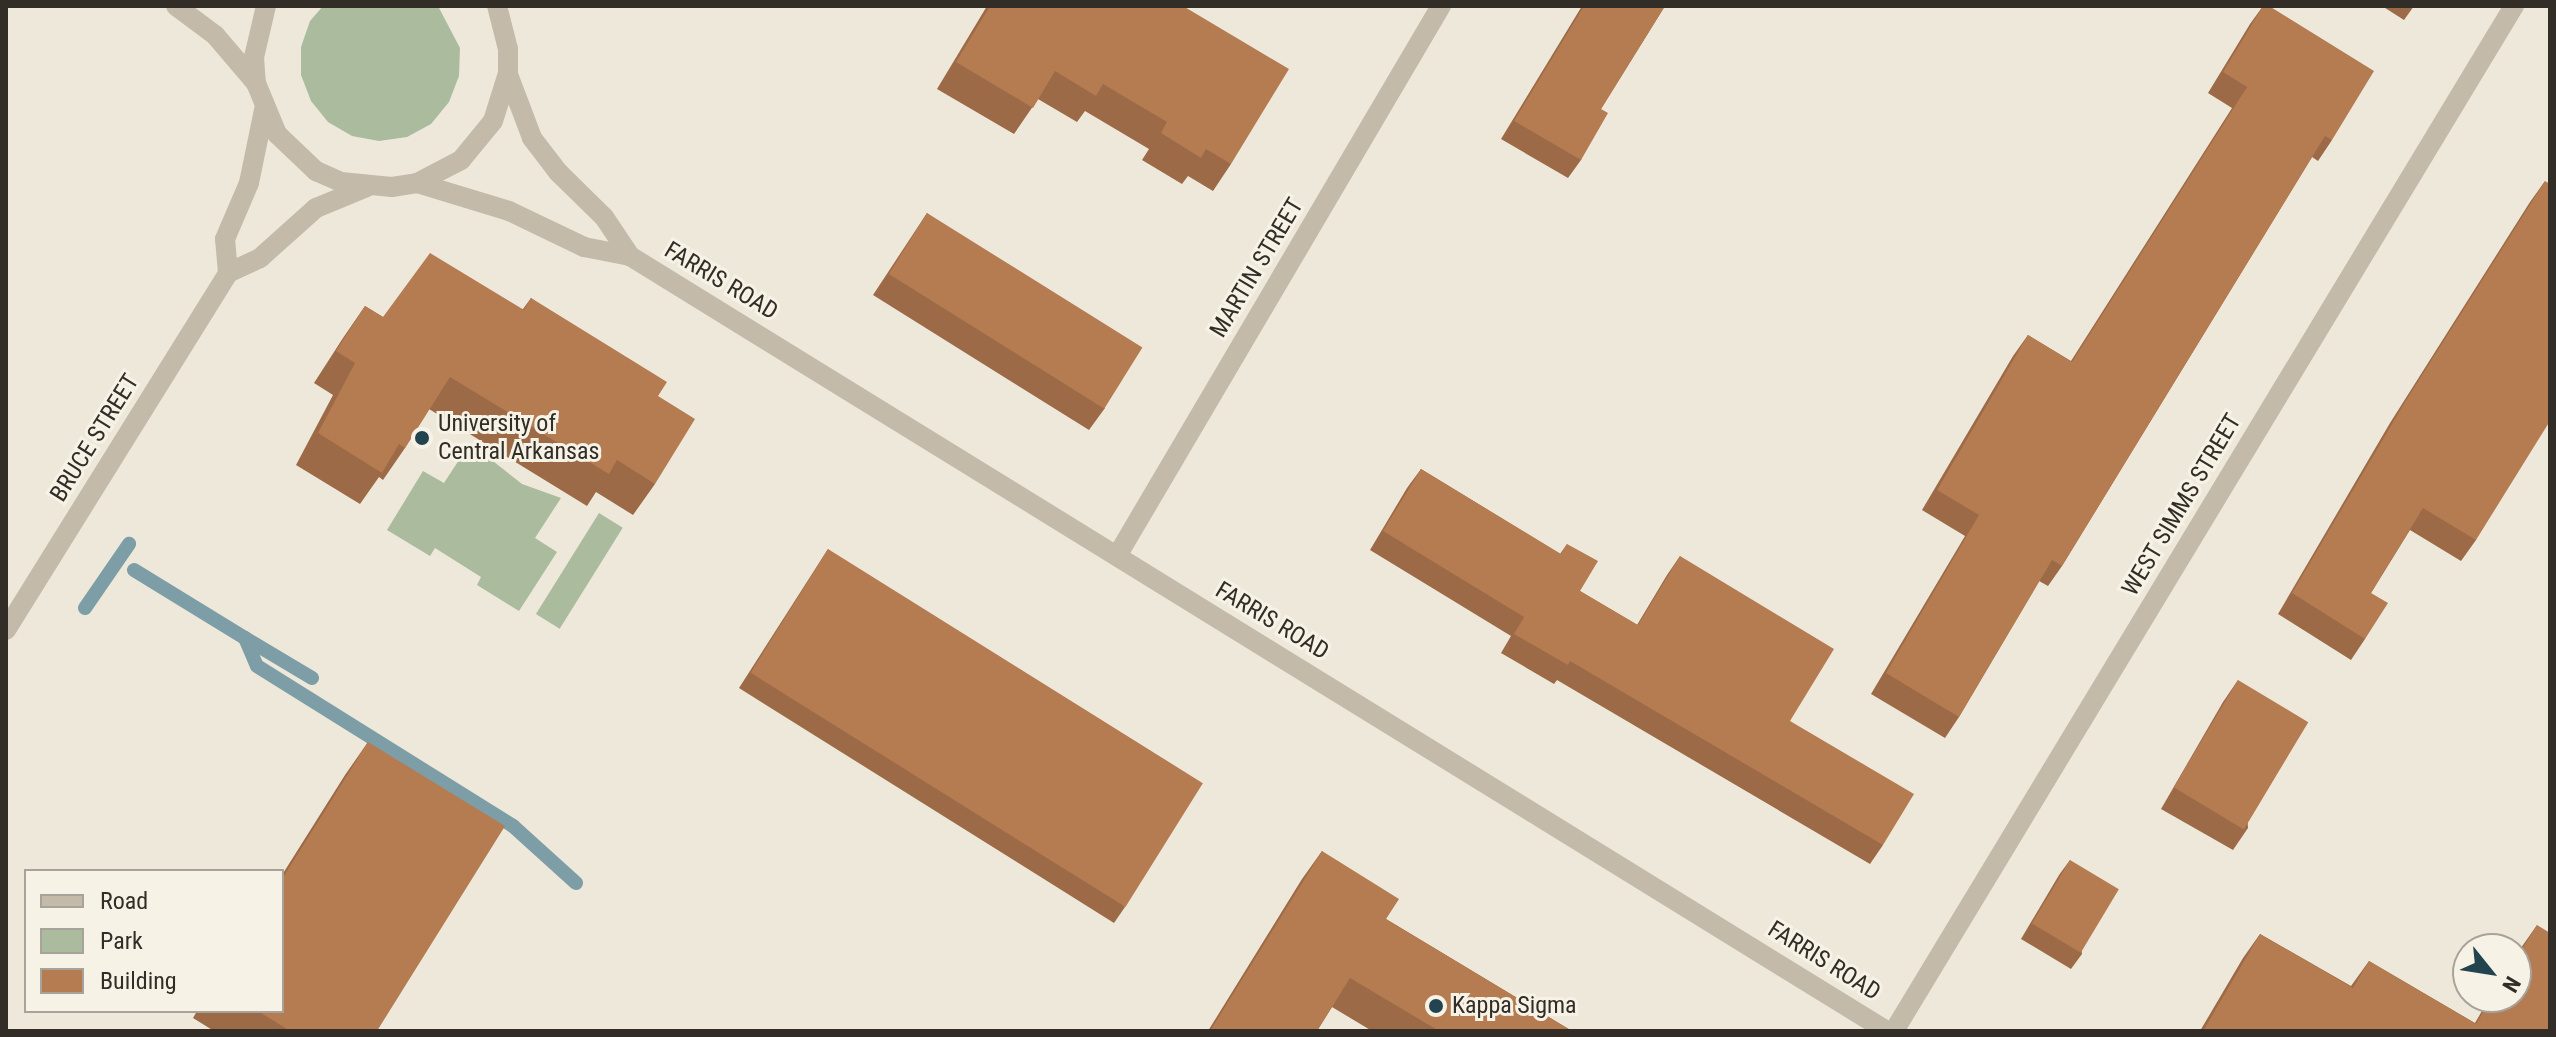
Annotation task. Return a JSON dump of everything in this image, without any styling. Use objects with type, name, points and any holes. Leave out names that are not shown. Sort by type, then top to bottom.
[{"type":"street","points":[[176,6],[215,35],[256,83]]},
{"type":"street","points":[[266,6],[254,57],[256,83],[264,110],[295,154],[316,171],[367,187]]},
{"type":"street","points":[[264,110],[249,183],[225,239],[228,273],[260,258],[316,208],[367,187],[417,183],[461,160],[479,142],[503,98],[508,73],[508,49],[497,6]]},
{"type":"street","name":"MARTIN STREET","points":[[1117,556],[1441,6]]},
{"type":"street","name":"WEST SIMMS STREET","points":[[1894,1031],[2514,6]]},
{"type":"street","name":"FARRIS ROAD","points":[[508,73],[532,138],[558,172],[604,217],[630,256]]},
{"type":"street","name":"FARRIS ROAD","points":[[417,183],[509,211],[584,247],[630,256],[1887,1031]]},
{"type":"street","name":"BRUCE STREET","points":[[6,630],[228,273]]},
{"type":"green space","points":[[323,6],[438,6],[460,48],[459,76],[449,102],[431,124],[407,137],[379,141],[352,136],[328,122],[311,101],[301,75],[301,47],[310,21]]},
{"type":"green space","points":[[470,443],[522,484],[561,498],[535,538],[557,552],[519,611],[477,585],[481,577],[435,548],[430,556],[387,530],[423,471],[444,483]]},
{"type":"green space","points":[[599,513],[623,528],[560,629],[536,614]]},
{"type":"building","points":[[990,6],[1183,6],[1289,69],[1231,164],[1206,149],[1201,158],[1161,133],[1167,122],[1103,84],[1096,96],[1055,71],[1033,108],[956,62]]},
{"type":"building","points":[[1584,6],[1665,6],[1601,109],[1608,113],[1581,160],[1514,121]]},
{"type":"building","points":[[2263,6],[2269,6],[2374,71],[2332,140],[2325,136],[2062,566],[2052,560],[1959,717],[1886,673],[1979,515],[1937,490],[2028,335],[2072,362],[2247,87],[2223,72]]},
{"type":"building","points":[[2545,181],[2550,184],[2550,421],[2476,540],[2423,508],[2371,593],[2388,603],[2365,639],[2292,593],[2405,402]]},
{"type":"building","points":[[927,213],[1142,348],[1104,409],[889,274]]},
{"type":"building","points":[[430,253],[524,310],[531,298],[667,382],[658,396],[695,419],[655,484],[617,460],[609,474],[450,377],[405,448],[399,444],[382,473],[318,433],[355,363],[336,351],[365,306],[383,317]]},
{"type":"building","points":[[1421,469],[1561,554],[1567,544],[1598,561],[1580,591],[1638,625],[1680,556],[1834,649],[1790,721],[1914,794],[1883,845],[1570,661],[1568,665],[1514,634],[1524,617],[1383,531]]},
{"type":"building","points":[[828,549],[1203,783],[1125,907],[751,673]]},
{"type":"building","points":[[2238,680],[2308,722],[2244,829],[2174,787]]},
{"type":"building","points":[[368,742],[505,826],[377,1031],[290,1031],[261,1013],[284,1013],[284,876]]},
{"type":"building","points":[[1322,851],[1399,899],[1386,919],[1572,1031],[1439,1031],[1350,978],[1317,1031],[1210,1031]]},
{"type":"building","points":[[2070,860],[2119,889],[2081,953],[2032,923]]},
{"type":"building","points":[[2537,925],[2550,933],[2550,1031],[2203,1031],[2260,934],[2353,988],[2369,961],[2452,1010],[2452,1013],[2476,1024],[2483,1013],[2532,1013],[2532,933]]},
{"type":"waterway","points":[[85,608],[129,544]]},
{"type":"waterway","points":[[134,570],[245,638],[257,666],[513,826],[576,883]]},
{"type":"waterway","points":[[245,638],[312,678]]},
{"type":"place","name":"University of Central Arkansas","points":[[422,438]]},
{"type":"place","name":"Kappa Sigma","points":[[1436,1006]]}]
